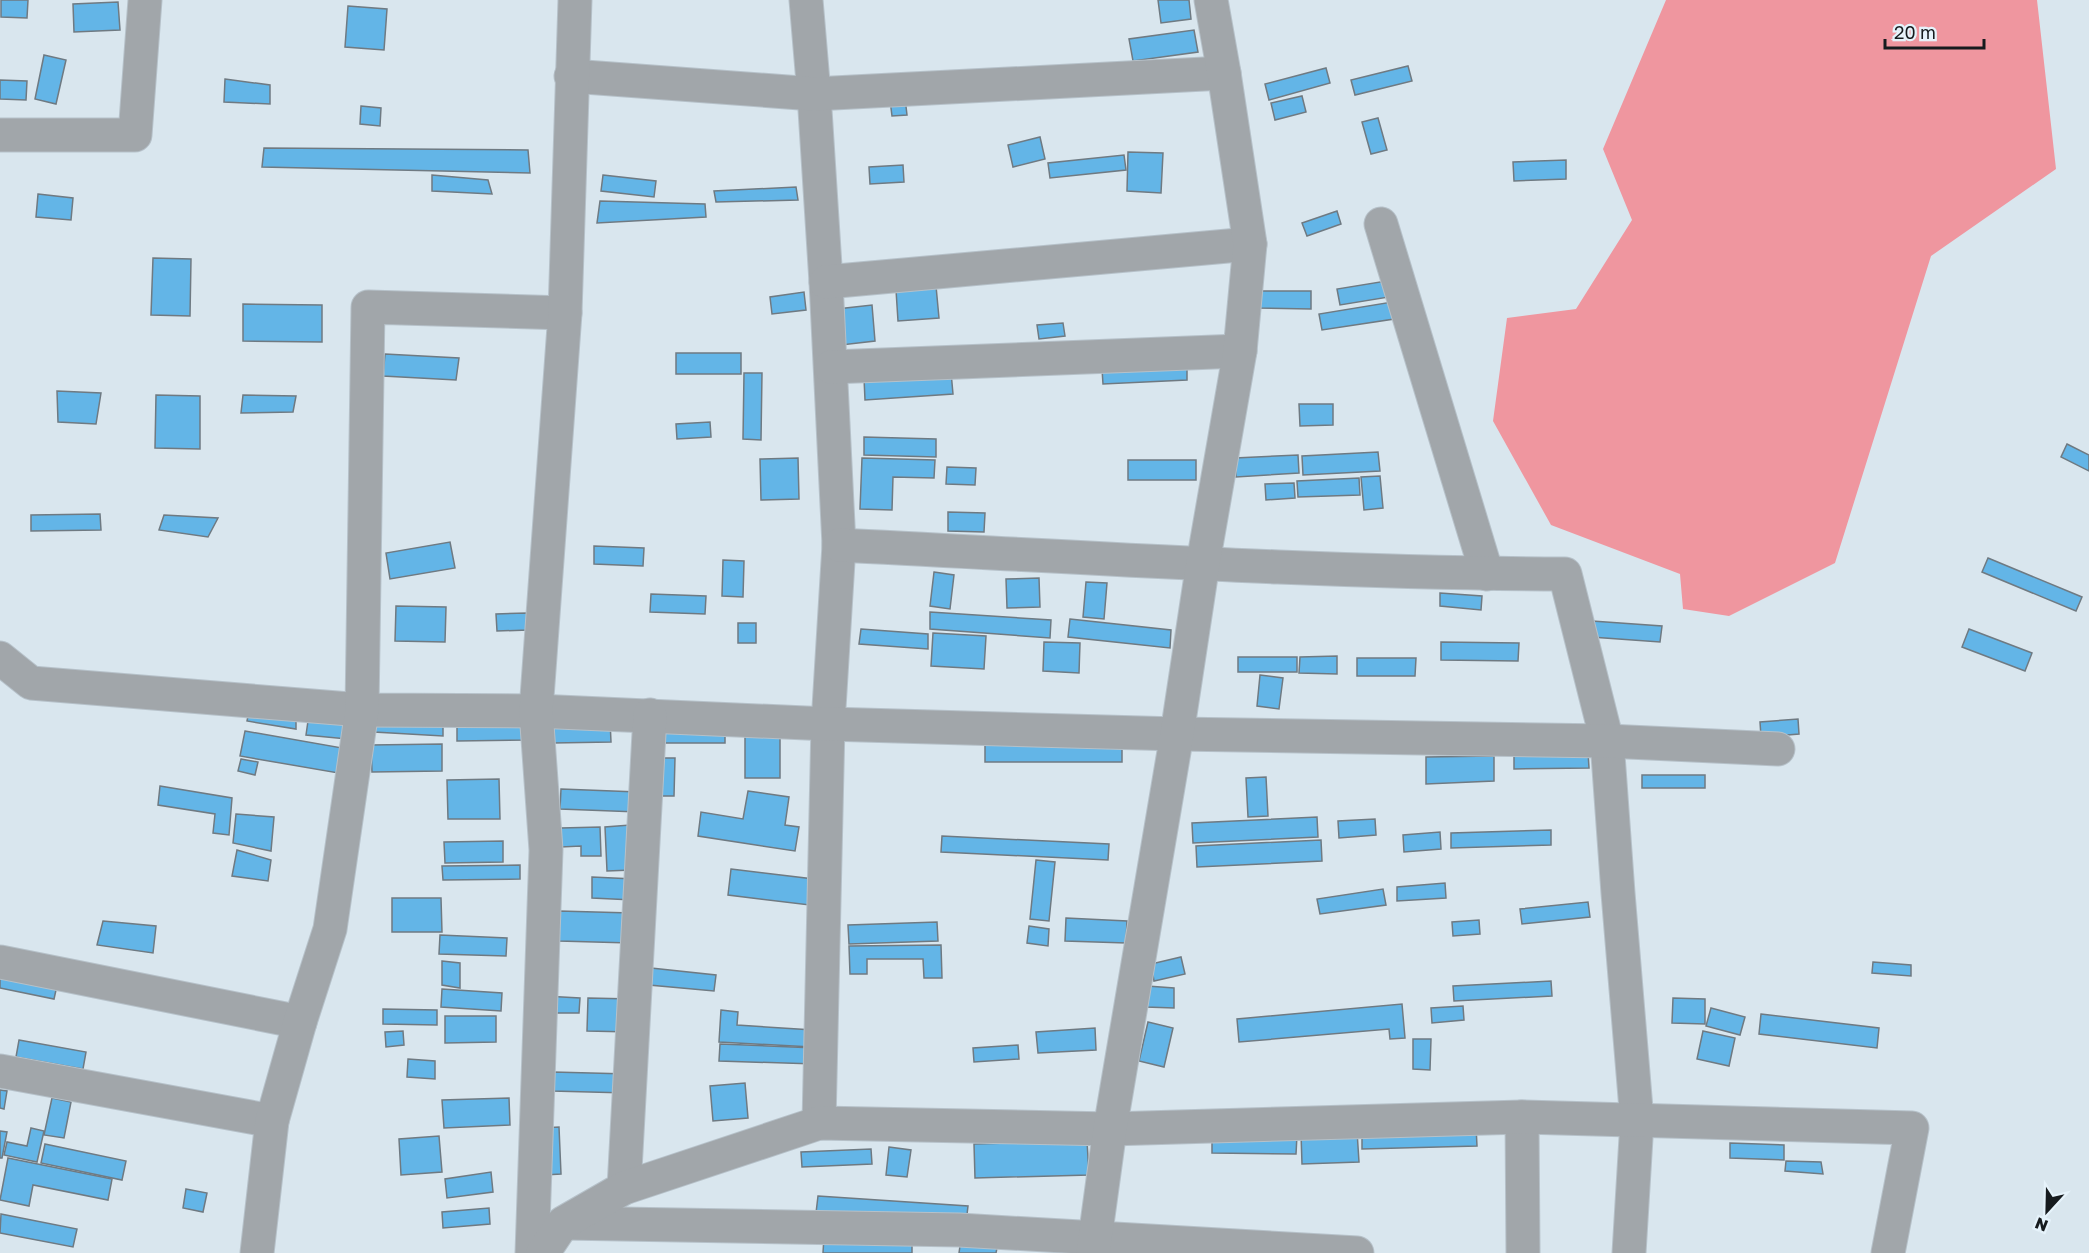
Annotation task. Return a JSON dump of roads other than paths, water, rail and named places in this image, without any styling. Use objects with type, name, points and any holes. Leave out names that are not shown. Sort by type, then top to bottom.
[{"type":"street","points":[[0,135],[135,135],[145,0]]},
{"type":"street","points":[[532,1253],[546,850],[536,711],[565,313],[575,0]]},
{"type":"street","points":[[806,0],[826,282],[839,545],[828,724],[819,1123]]},
{"type":"street","points":[[1094,1246],[1110,1129],[1240,351],[1250,244],[1211,0]]},
{"type":"street","points":[[571,76],[814,94],[1224,73]]},
{"type":"street","points":[[1381,225],[1487,574]]},
{"type":"street","points":[[826,282],[1250,244]]},
{"type":"street","points":[[257,1253],[272,1121],[300,1022],[330,929],[362,710],[368,307],[565,313]]},
{"type":"street","points":[[831,367],[1240,351]]},
{"type":"street","points":[[839,545],[1203,563],[1487,574],[1565,574],[1607,741],[1637,1121],[1629,1253]]},
{"type":"street","points":[[0,658],[31,682],[362,710],[536,711],[828,724],[1177,734],[1607,741],[1778,750]]},
{"type":"street","points":[[624,1188],[651,715]]},
{"type":"street","points":[[0,962],[300,1022]]},
{"type":"street","points":[[0,1071],[272,1121]]},
{"type":"street","points":[[1522,1117],[1523,1253]]},
{"type":"street","points":[[543,1253],[563,1223],[624,1188],[819,1123],[1110,1129],[1522,1117],[1912,1128],[1888,1253]]},
{"type":"street","points":[[563,1223],[959,1230],[1094,1246],[1357,1253]]}]
